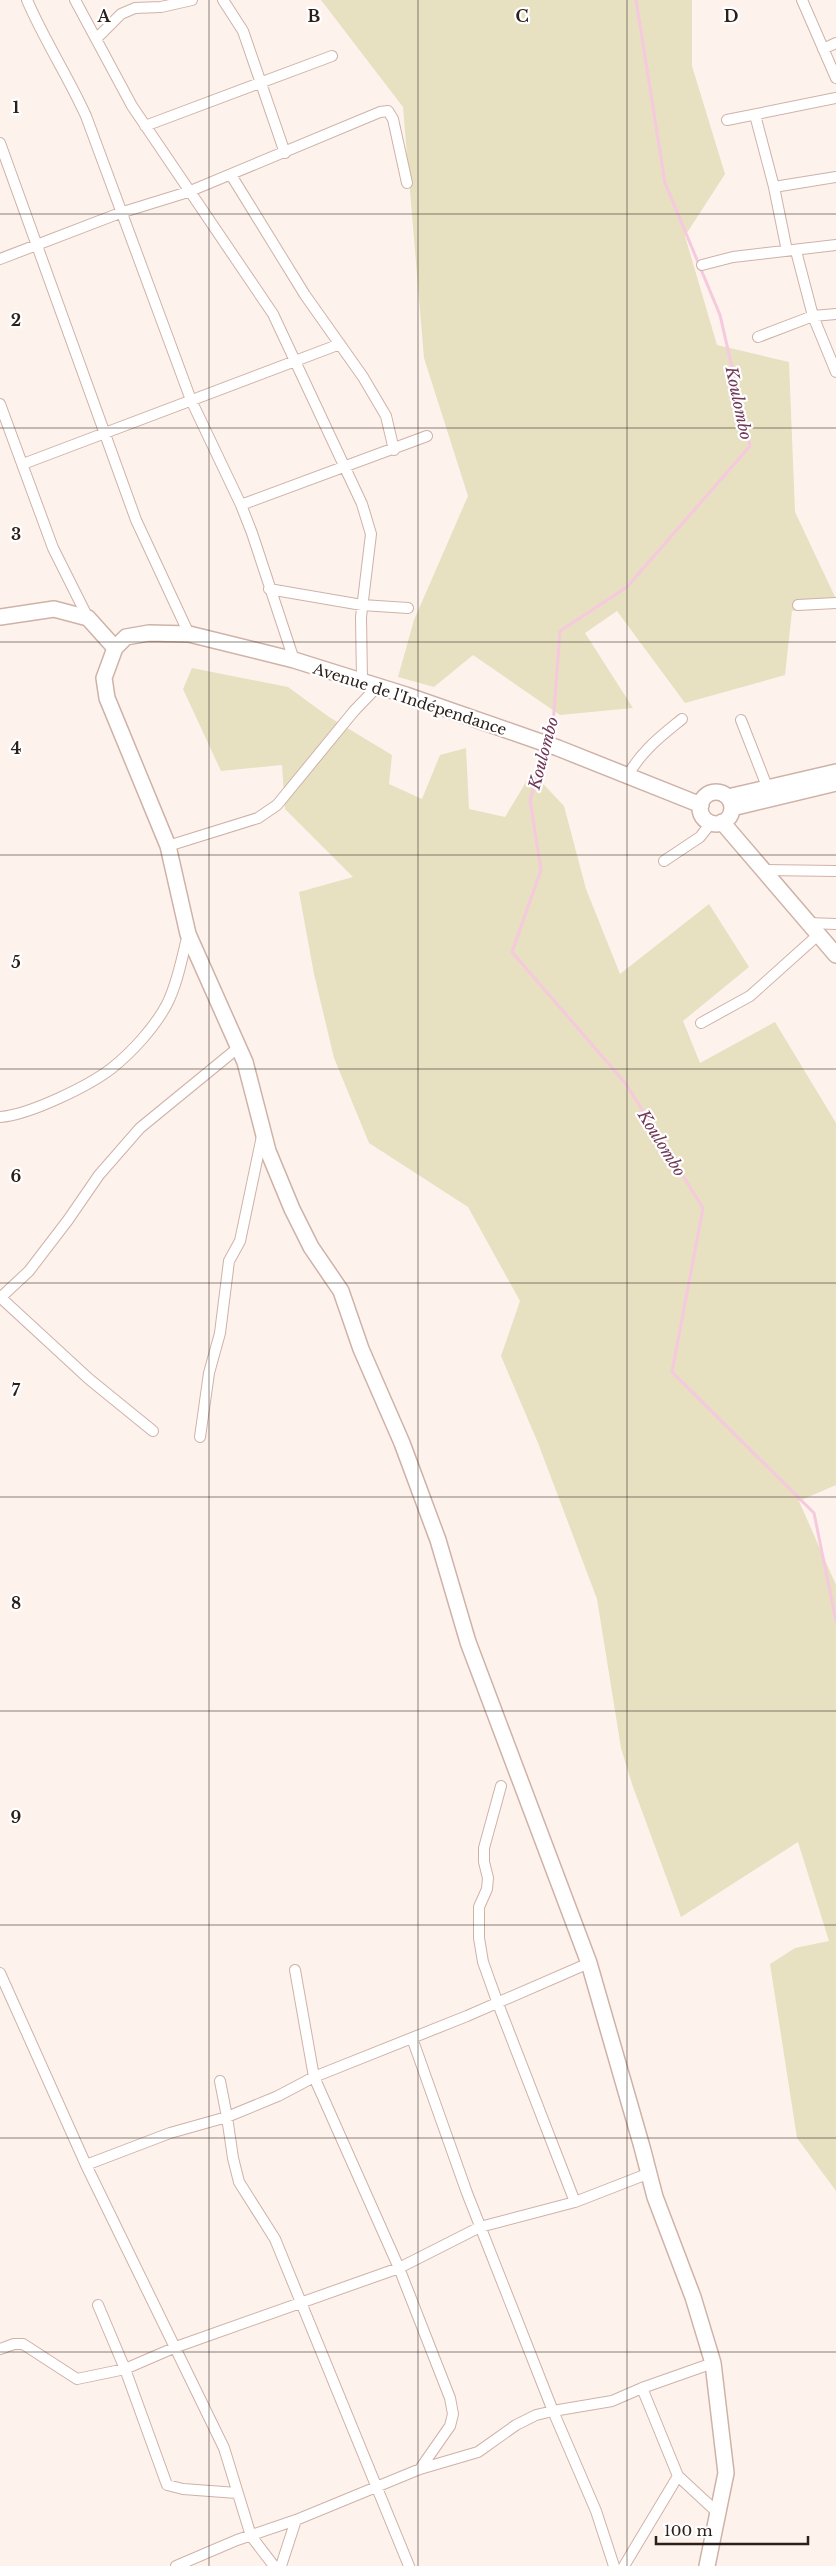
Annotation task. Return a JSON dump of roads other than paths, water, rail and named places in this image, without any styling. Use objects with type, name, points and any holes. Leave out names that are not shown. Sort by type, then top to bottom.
[{"type":"street","points":[[27,0],[37,24],[73,86],[86,116],[120,213],[191,400],[241,505],[294,660]]},
{"type":"street","points":[[75,0],[120,85],[145,126],[188,192],[273,314],[362,504],[371,534],[362,605],[362,681]]},
{"type":"street","points":[[96,39],[121,14],[135,8],[161,7],[192,0]]},
{"type":"street","points":[[223,0],[243,30],[263,83],[285,153]]},
{"type":"street","points":[[802,0],[836,78]]},
{"type":"street","points":[[823,49],[836,43]]},
{"type":"street","points":[[145,126],[332,56]]},
{"type":"street","points":[[727,120],[836,98]]},
{"type":"street","points":[[0,259],[120,213],[188,192],[380,112],[388,111],[393,119],[407,183]]},
{"type":"street","points":[[754,115],[792,251],[813,316],[836,372]]},
{"type":"street","points":[[0,143],[136,520],[189,634]]},
{"type":"street","points":[[231,175],[304,295],[340,344],[386,416],[394,450]]},
{"type":"street","points":[[774,187],[836,177]]},
{"type":"street","points":[[702,265],[733,257],[836,245]]},
{"type":"street","points":[[758,337],[813,316],[836,314]]},
{"type":"street","points":[[23,464],[340,344]]},
{"type":"street","points":[[0,404],[53,548],[88,618],[114,648],[104,678],[107,698],[168,846],[188,934],[239,1047],[268,1151],[292,1209],[311,1247],[341,1291],[361,1349],[402,1444],[438,1540],[468,1642],[589,1963],[648,2174],[693,2297],[713,2363],[726,2462],[725,2484],[707,2566]]},
{"type":"street","points":[[241,505],[346,468],[427,436]]},
{"type":"street","points":[[269,590],[362,605],[408,608]]},
{"type":"street","points":[[798,605],[836,603]]},
{"type":"street","points":[[0,617],[54,608],[88,618]]},
{"type":"street","name":"Avenue de l'Indépendance","points":[[114,648],[126,637],[149,633],[189,634],[294,660],[378,686],[558,748],[701,805]]},
{"type":"street","points":[[168,846],[258,818],[277,805],[354,711],[378,686]]},
{"type":"street","points":[[627,777],[635,761],[647,747],[682,719]]},
{"type":"street","points":[[741,720],[768,789]]},
{"type":"street","points":[[730,802],[768,789],[835,783]]},
{"type":"street","points":[[730,802],[835,783]]},
{"type":"street","points":[[664,861],[700,837],[716,822],[730,815],[730,802],[720,792],[704,797],[701,805],[702,816],[716,822],[764,870],[836,955]]},
{"type":"street","points":[[764,870],[836,871]]},
{"type":"street","points":[[808,923],[836,924]]},
{"type":"street","points":[[0,1117],[9,1116],[47,1102],[81,1086],[118,1062],[143,1037],[167,1004],[179,972],[188,934]]},
{"type":"street","points":[[701,1023],[750,996],[818,935]]},
{"type":"street","points":[[153,1431],[89,1379],[0,1297],[29,1271],[99,1175],[140,1128],[239,1047]]},
{"type":"street","points":[[200,1437],[209,1373],[220,1333],[230,1261],[240,1241],[263,1131]]},
{"type":"street","points":[[501,1786],[484,1848],[484,1862],[488,1878],[480,1907],[479,1938],[483,1962],[575,2202]]},
{"type":"street","points":[[86,2165],[170,2133],[227,2117],[278,2096],[314,2077],[412,2038],[589,1963]]},
{"type":"street","points":[[295,1970],[314,2077],[399,2268],[450,2398],[453,2414],[450,2426],[420,2469]]},
{"type":"street","points":[[1,1979],[86,2165],[224,2448],[251,2536],[274,2566]]},
{"type":"street","points":[[412,2038],[480,2227],[553,2411],[596,2511],[614,2566]]},
{"type":"street","points":[[220,2081],[239,2182],[275,2239],[300,2304],[409,2566]]},
{"type":"street","points":[[0,2349],[14,2344],[23,2344],[77,2379],[125,2369],[176,2347],[399,2268],[480,2227],[575,2202],[648,2174]]},
{"type":"street","points":[[98,2305],[125,2369],[167,2485],[183,2489],[236,2492]]},
{"type":"street","points":[[176,2566],[237,2540],[296,2520],[378,2488],[420,2469],[478,2452],[536,2415],[612,2401],[642,2388],[713,2363]]},
{"type":"street","points":[[642,2388],[678,2476],[719,2514]]},
{"type":"street","points":[[624,2566],[678,2476]]},
{"type":"street","points":[[281,2566],[296,2520]]},
{"type":"waterway","name":"Koulombo","points":[[548,741],[553,725],[560,631],[627,587],[750,446],[720,315],[665,183],[636,0]]},
{"type":"waterway","name":"Koulombo","points":[[545,750],[530,800],[541,870],[512,952],[626,1084],[703,1208],[672,1372],[814,1513],[836,1621]]}]
